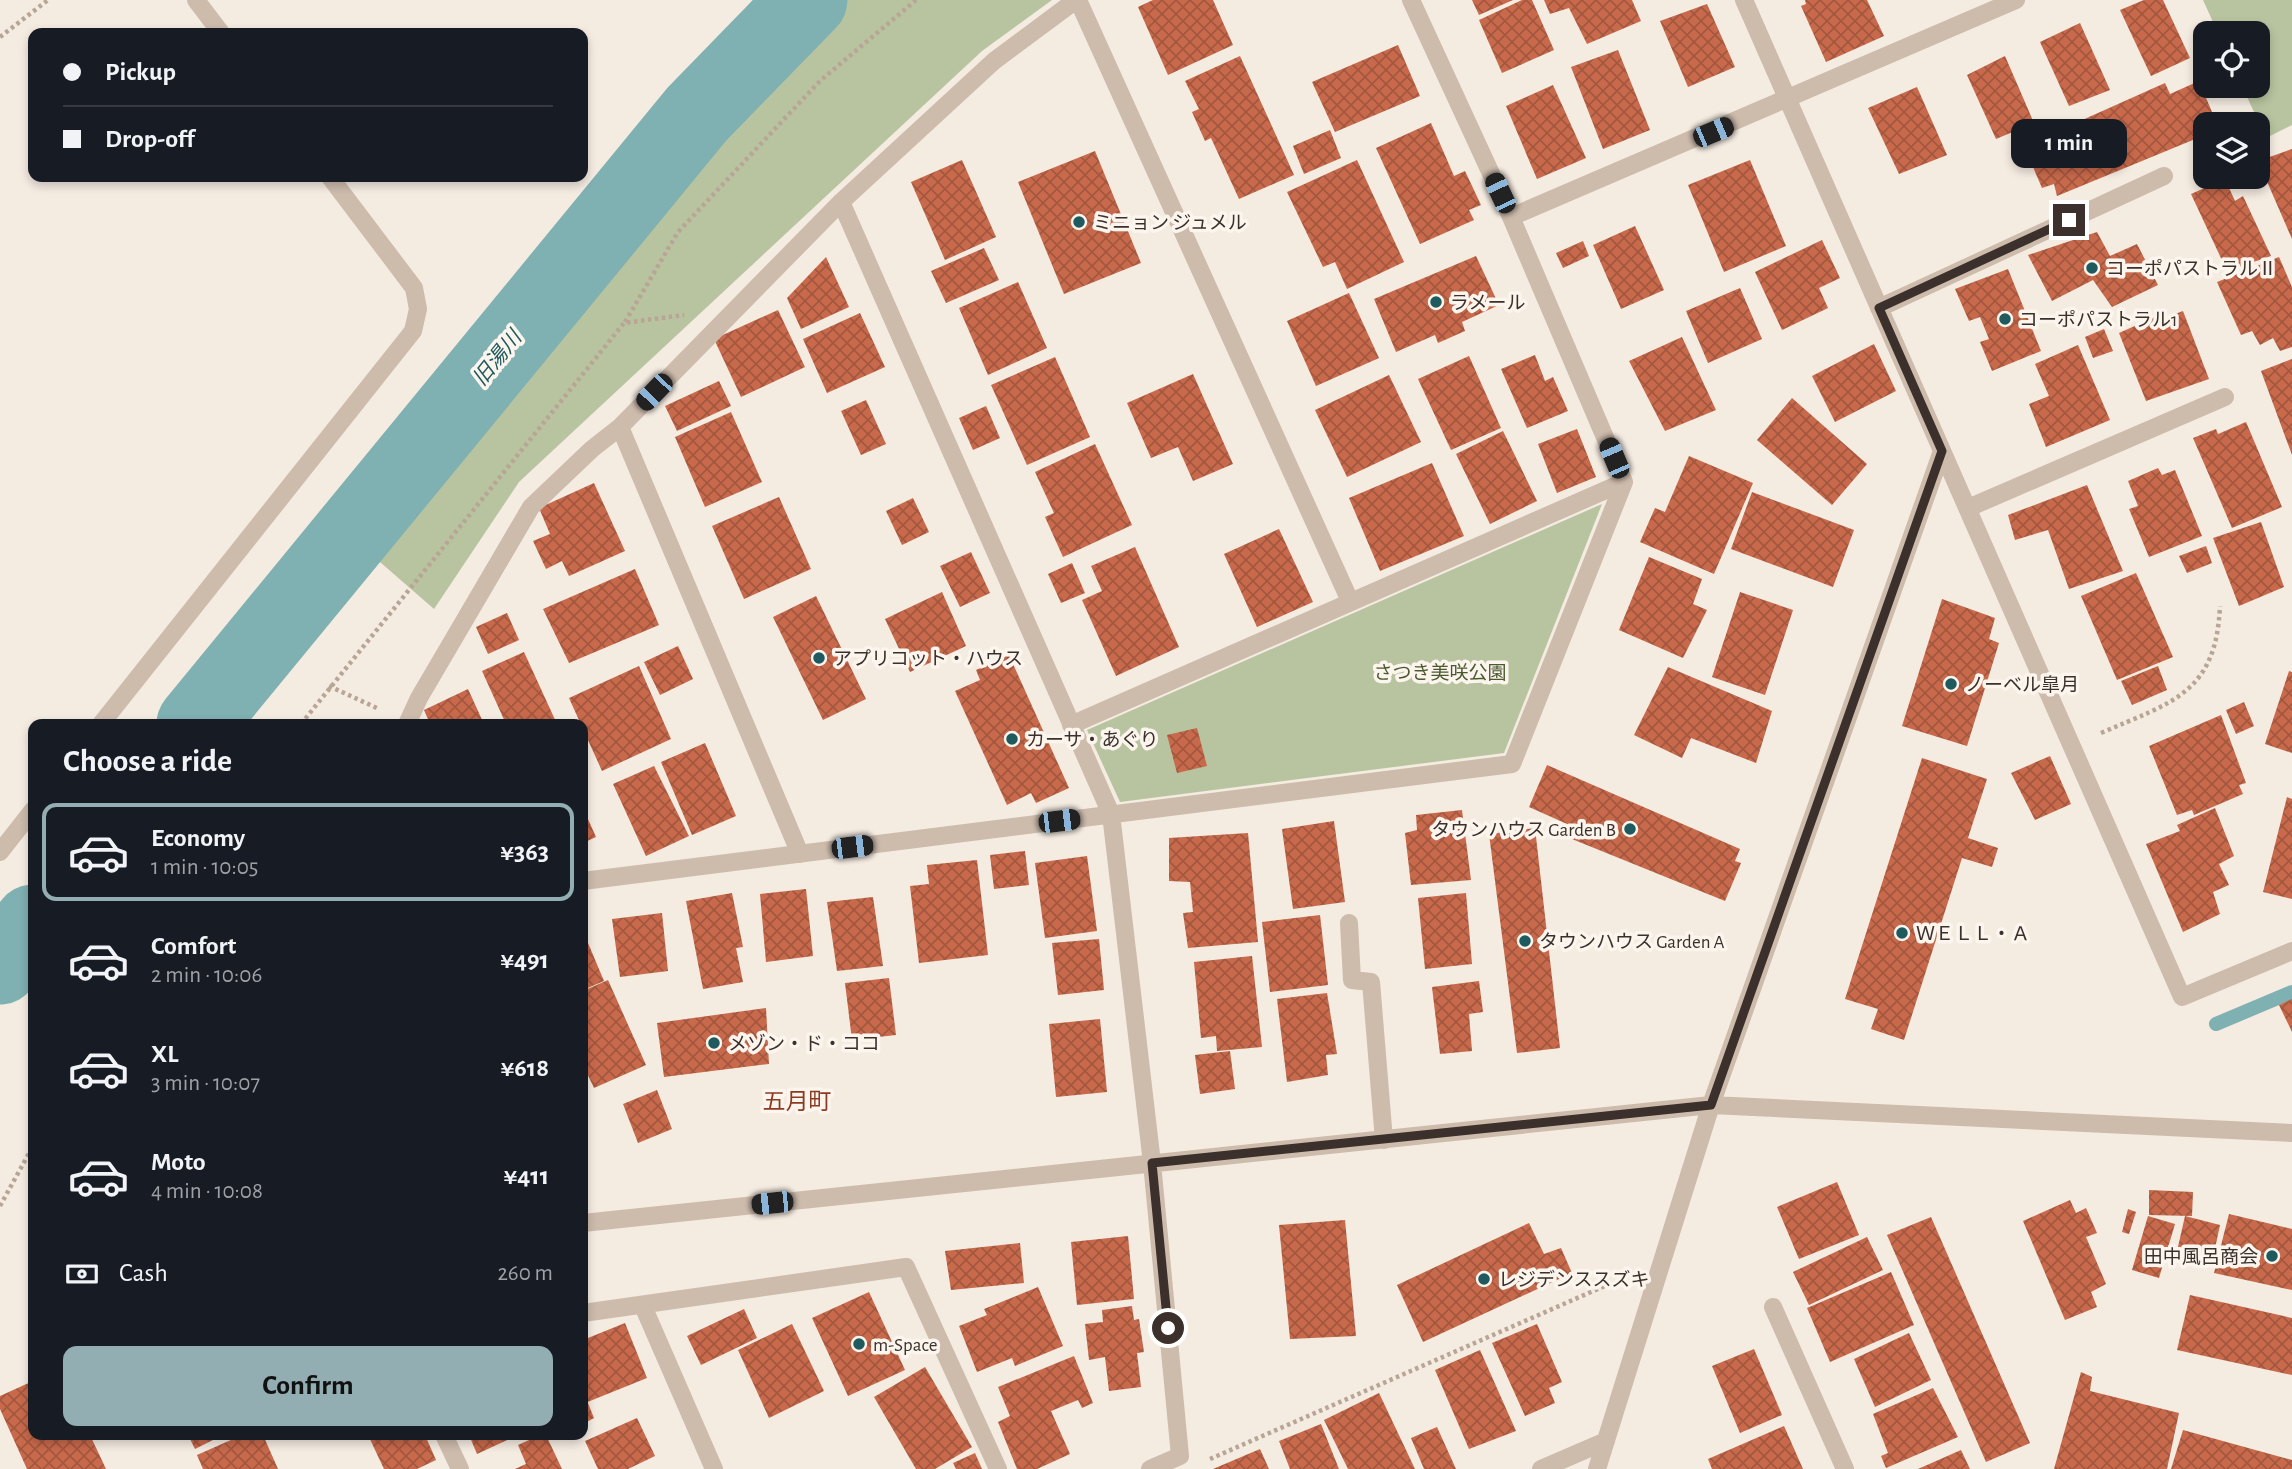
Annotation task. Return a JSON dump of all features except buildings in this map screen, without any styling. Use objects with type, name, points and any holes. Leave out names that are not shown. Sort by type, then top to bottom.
[{"type":"street","points":[[196,0],[217,28]]},
{"type":"street","points":[[410,719],[531,507],[592,449],[620,427],[841,202],[994,61],[1077,0],[1350,601]]},
{"type":"street","points":[[588,880],[1512,764],[1624,482],[1511,218],[1411,0]]},
{"type":"street","points":[[1744,0],[2182,997],[2292,951]]},
{"type":"street","points":[[1511,218],[2016,0]]},
{"type":"street","points":[[1879,308],[2164,176]]},
{"type":"street","points":[[105,719],[413,331],[418,309],[414,288],[334,182]]},
{"type":"street","points":[[841,202],[1111,814],[1152,1163],[1180,1456],[1150,1469]]},
{"type":"street","points":[[1968,508],[2225,397]]},
{"type":"street","points":[[620,427],[800,854]]},
{"type":"street","points":[[1597,1469],[1711,1105],[1942,451]]},
{"type":"street","points":[[1071,725],[1624,482]]},
{"type":"street","points":[[0,852],[28,816]]},
{"type":"street","points":[[1349,923],[1352,980],[1371,982],[1384,1140]]},
{"type":"street","points":[[588,1222],[1711,1105],[2292,1133]]},
{"type":"street","points":[[588,1312],[906,1267],[998,1469]]},
{"type":"street","points":[[643,1306],[714,1469]]},
{"type":"street","points":[[1773,1307],[1845,1469]]},
{"type":"street","points":[[446,1440],[460,1469]]},
{"type":"street","points":[[1541,1469],[1606,1441]]},
{"type":"path","points":[[0,37],[48,0]]},
{"type":"path","points":[[305,719],[624,323],[678,232],[820,81],[916,0]]},
{"type":"path","points":[[624,323],[679,314],[723,321]]},
{"type":"path","points":[[2072,746],[2175,701],[2206,673],[2219,637],[2220,606]]},
{"type":"path","points":[[330,686],[397,719]]},
{"type":"path","points":[[0,1206],[28,1155]]},
{"type":"path","points":[[1180,1456],[1210,1459],[1607,1285]]},
{"type":"green space","points":[[823,0],[1052,0],[982,51],[519,482],[434,609],[357,542],[600,247]]},
{"type":"green space","points":[[2203,0],[2292,0],[2292,125],[2270,136],[2270,112],[2254,112],[2248,98],[2270,98],[2270,21],[2213,21]]},
{"type":"green space","name":"さつき美咲公園","points":[[1602,504],[1504,753],[1120,802],[1087,730]]},
{"type":"waterway","name":"旧湯川","points":[[200,719],[697,114],[808,0]]},
{"type":"waterway","name":"旧湯川","points":[[0,965],[28,930]]},
{"type":"waterway","points":[[2216,1024],[2292,992]]},
{"type":"place","name":"ミニョン ジュメル","points":[[1079,222]]},
{"type":"place","name":"コーポパストラルⅡ","points":[[2092,268]]},
{"type":"place","name":"ラメール","points":[[1436,302]]},
{"type":"place","name":"コーポパストラル1","points":[[2005,319]]},
{"type":"place","name":"アプリコット・ハウス","points":[[819,658]]},
{"type":"place","name":"ノーベル皐月","points":[[1951,684]]},
{"type":"place","name":"カーサ・あぐり","points":[[1012,739]]},
{"type":"place","name":"タウンハウス Garden B","points":[[1630,829]]},
{"type":"place","name":"ＷＥＬＬ・Ａ","points":[[1902,933]]},
{"type":"place","name":"タウンハウス Garden A","points":[[1525,941]]},
{"type":"place","name":"メゾン・ド・ココ","points":[[714,1043]]},
{"type":"place","name":"田中風呂商会","points":[[2272,1256]]},
{"type":"place","name":"レジデンススズキ","points":[[1484,1279]]},
{"type":"place","name":"m-Space","points":[[859,1344]]},
{"type":"district","name":"五月町","points":[[797,1101]]},
{"type":"route","points":[[1168,1328],[1152,1163],[1711,1105],[1942,451],[1879,308],[2069,220]]}]
